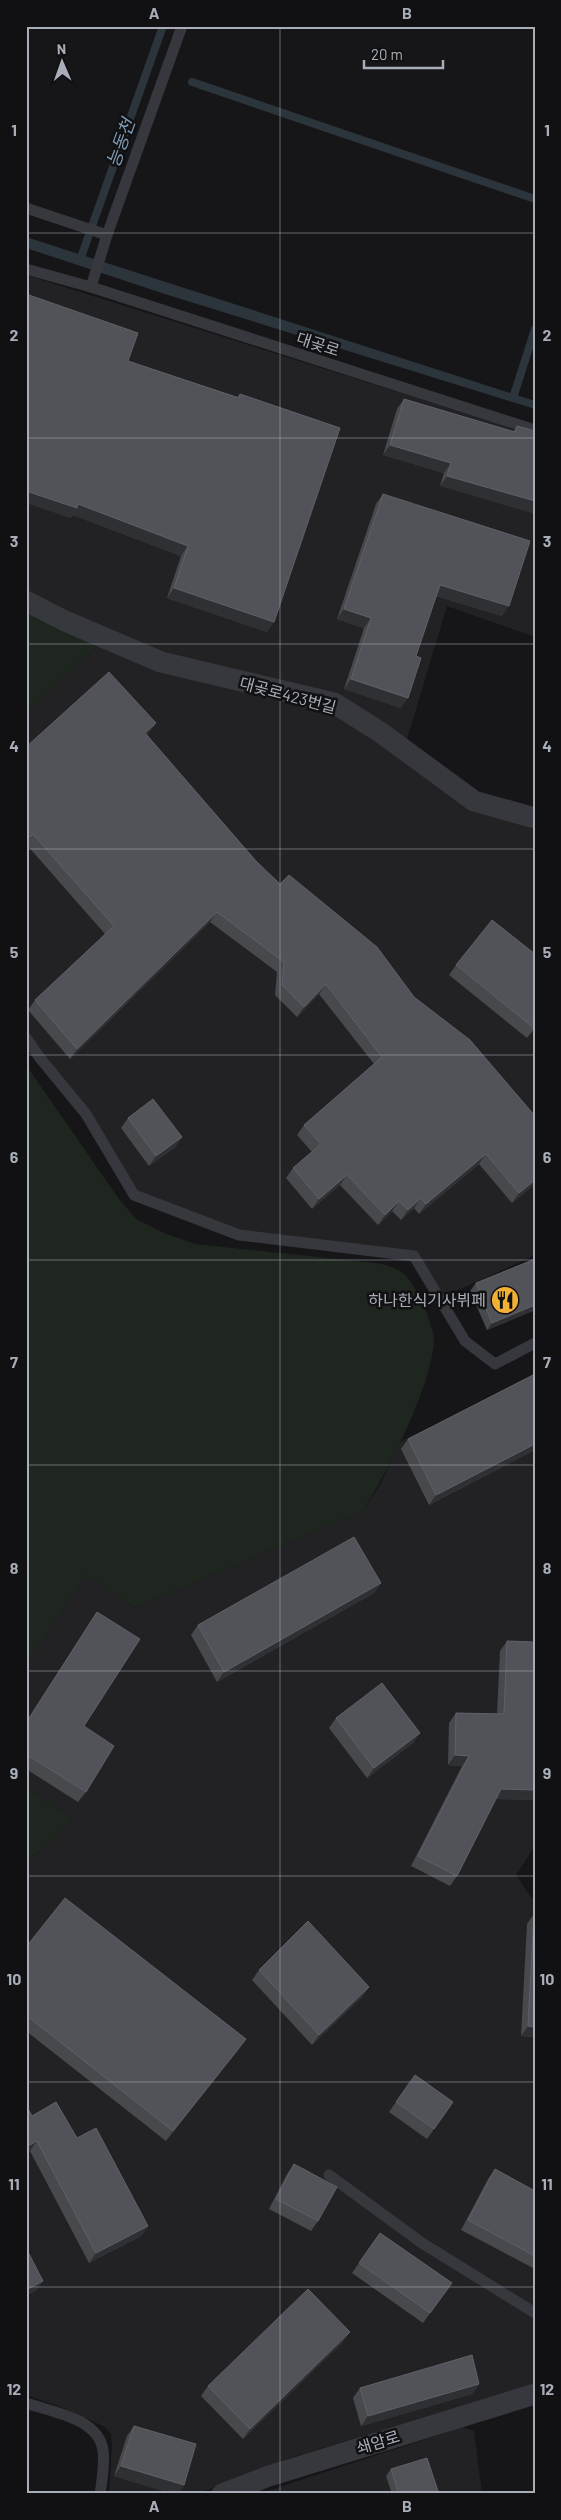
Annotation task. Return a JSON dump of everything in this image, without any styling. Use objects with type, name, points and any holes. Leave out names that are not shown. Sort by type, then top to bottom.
[{"type":"street","name":"대곶로423번길","points":[[26,601],[65,621],[161,662],[334,703],[380,732],[474,801],[535,818]]},
{"type":"street","name":"쇄암로","points":[[222,2494],[269,2476],[535,2394]]},
{"type":"lane","points":[[92,284],[103,247],[104,234],[182,26]]},
{"type":"lane","points":[[26,208],[104,234]]},
{"type":"lane","name":"대곶로","points":[[26,268],[92,284],[535,430]]},
{"type":"lane","points":[[26,1038],[86,1114],[134,1195],[239,1235],[414,1256],[465,1341],[495,1364],[535,1343]]},
{"type":"lane","points":[[329,2175],[422,2243],[535,2313]]},
{"type":"lane","points":[[26,2403],[79,2420],[96,2435],[103,2450],[100,2494]]},
{"type":"shaded area","points":[[26,237],[535,401],[535,409],[168,295],[26,248]]},
{"type":"shaded area","points":[[26,275],[535,435],[535,637],[447,606],[404,749],[474,801],[535,818],[535,1255],[439,1299],[414,1256],[239,1235],[134,1195],[86,1114],[26,1038],[26,714],[105,639],[26,601]]},
{"type":"shaded area","points":[[26,601],[105,639],[26,714]]},
{"type":"shaded area","points":[[26,1065],[119,1199],[136,1219],[164,1233],[195,1244],[383,1264],[394,1268],[404,1274],[413,1285],[427,1315],[434,1339],[432,1357],[426,1379],[408,1427],[363,1511],[135,1608],[86,1575],[26,1664]]},
{"type":"shaded area","points":[[535,1375],[535,1846],[516,1875],[532,1899],[535,1899],[535,2384],[290,2458],[197,2494],[109,2494],[111,2434],[105,2427],[61,2407],[26,2395],[26,1861],[50,1844],[72,1818],[26,1787],[26,1664],[86,1574],[135,1608],[363,1511],[380,1485],[400,1442]]},
{"type":"shaded area","points":[[26,1787],[72,1818],[50,1844],[27,1860]]},
{"type":"shaded area","points":[[463,2427],[474,2431],[482,2494],[258,2494]]},
{"type":"building","points":[[26,294],[138,333],[128,361],[239,398],[240,394],[340,428],[274,622],[174,588],[188,546],[78,504],[77,508],[26,491]]},
{"type":"building","points":[[404,399],[515,432],[517,426],[535,431],[535,501],[447,476],[451,463],[390,445]]},
{"type":"building","points":[[383,494],[530,541],[509,606],[440,585],[416,656],[421,658],[408,698],[351,679],[371,618],[344,609]]},
{"type":"building","points":[[109,672],[156,723],[145,733],[256,861],[280,884],[289,875],[377,947],[414,997],[470,1040],[535,1116],[535,1180],[519,1193],[486,1154],[426,1204],[421,1198],[408,1210],[399,1201],[385,1215],[347,1175],[319,1199],[293,1168],[321,1144],[304,1125],[382,1057],[326,984],[304,1007],[282,985],[284,962],[217,912],[77,1049],[35,1000],[114,926],[33,834],[26,841],[26,747]]},
{"type":"building","points":[[492,920],[535,954],[534,1028],[456,965]]},
{"type":"building","points":[[153,1099],[182,1137],[156,1156],[128,1118]]},
{"type":"building","name":"하나한식기사뷔페","points":[[535,1259],[535,1305],[492,1323],[476,1283]]},
{"type":"building","points":[[535,1374],[535,1444],[436,1495],[408,1439]]},
{"type":"building","points":[[354,1537],[381,1583],[224,1672],[198,1625]]},
{"type":"building","points":[[97,1612],[140,1639],[84,1726],[114,1746],[86,1792],[26,1754],[26,1723]]},
{"type":"building","points":[[507,1641],[535,1642],[535,1790],[501,1789],[457,1876],[418,1856],[469,1756],[455,1755],[456,1713],[504,1714]]},
{"type":"building","points":[[382,1683],[420,1733],[374,1768],[336,1718]]},
{"type":"building","points":[[65,1898],[246,2039],[173,2131],[26,2015],[26,1947]]},
{"type":"building","points":[[535,1914],[535,2027],[528,2026]]},
{"type":"building","points":[[308,1921],[369,1987],[319,2035],[259,1970]]},
{"type":"building","points":[[415,2075],[453,2102],[434,2129],[396,2102]]},
{"type":"building","points":[[56,2102],[77,2138],[96,2128],[148,2226],[96,2253],[37,2141],[26,2147],[26,2105],[32,2116]]},
{"type":"building","points":[[294,2164],[337,2187],[318,2221],[276,2199]]},
{"type":"building","points":[[495,2169],[535,2191],[535,2256],[468,2220]]},
{"type":"building","points":[[380,2233],[452,2283],[430,2313],[359,2263]]},
{"type":"building","points":[[26,2248],[43,2281],[26,2290]]},
{"type":"building","points":[[308,2289],[350,2332],[250,2429],[208,2386]]},
{"type":"building","points":[[472,2355],[479,2384],[368,2416],[360,2388]]},
{"type":"building","points":[[134,2426],[196,2444],[184,2485],[121,2466]]},
{"type":"building","points":[[427,2458],[439,2494],[399,2494],[391,2469]]},
{"type":"waterway","name":"능동천","points":[[80,260],[163,26]]},
{"type":"waterway","points":[[192,82],[535,199]]},
{"type":"waterway","points":[[513,398],[535,329]]},
{"type":"place","name":"하나한식기사뷔페","points":[[505,1300]]}]
